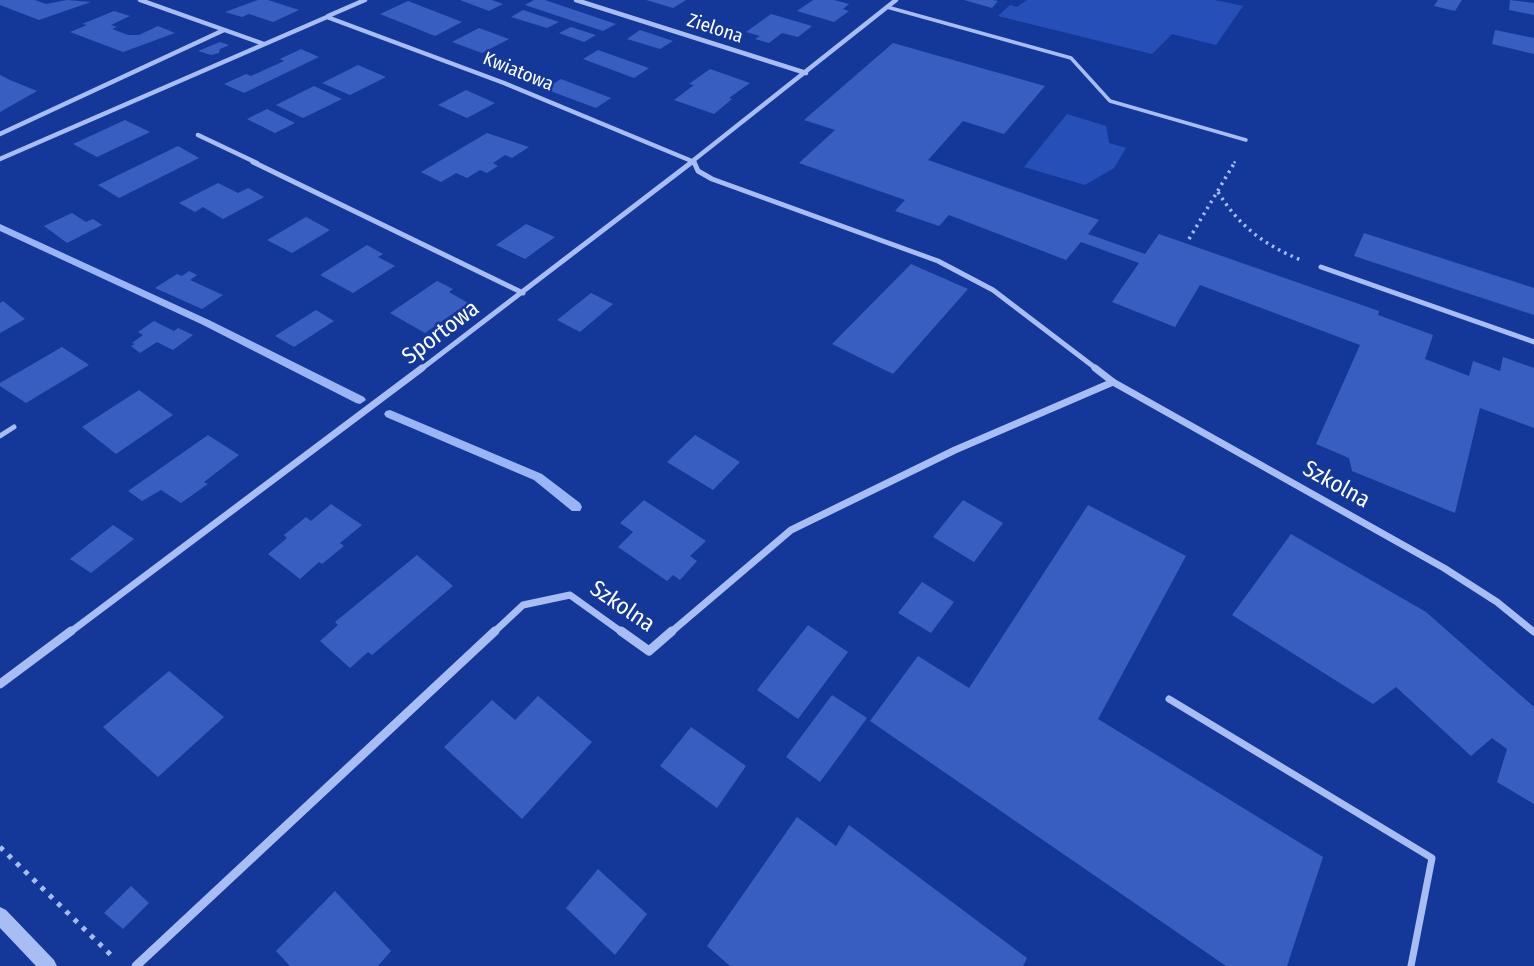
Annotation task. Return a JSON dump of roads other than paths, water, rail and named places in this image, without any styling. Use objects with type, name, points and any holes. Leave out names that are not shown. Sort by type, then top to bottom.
[{"type":"street","points":[[139,0],[264,44]]},
{"type":"street","points":[[0,159],[365,0]]},
{"type":"street","name":"Zielona","points":[[576,0],[806,73]]},
{"type":"street","name":"Sportowa","points":[[0,684],[695,162],[896,0]]},
{"type":"street","name":"Kwiatowa","points":[[327,17],[504,83],[695,162]]},
{"type":"street","points":[[0,134],[224,30]]},
{"type":"street","points":[[198,135],[523,293]]},
{"type":"street","name":"Szkolna","points":[[695,162],[698,171],[712,179],[938,261],[993,290],[1113,382],[1444,568],[1534,632]]},
{"type":"street","points":[[1321,267],[1534,342]]},
{"type":"street","name":"Szkolna","points":[[136,966],[523,605],[570,595],[649,651],[791,530],[955,450],[1113,382]]},
{"type":"street","points":[[0,916],[48,966]]},
{"type":"lane","points":[[887,7],[1071,58],[1110,101],[1246,140]]},
{"type":"lane","points":[[0,436],[14,427]]},
{"type":"lane","points":[[1169,699],[1432,858],[1411,966]]},
{"type":"waterway","points":[[0,227],[205,322],[360,400]]},
{"type":"waterway","points":[[390,414],[538,477],[576,507]]}]
